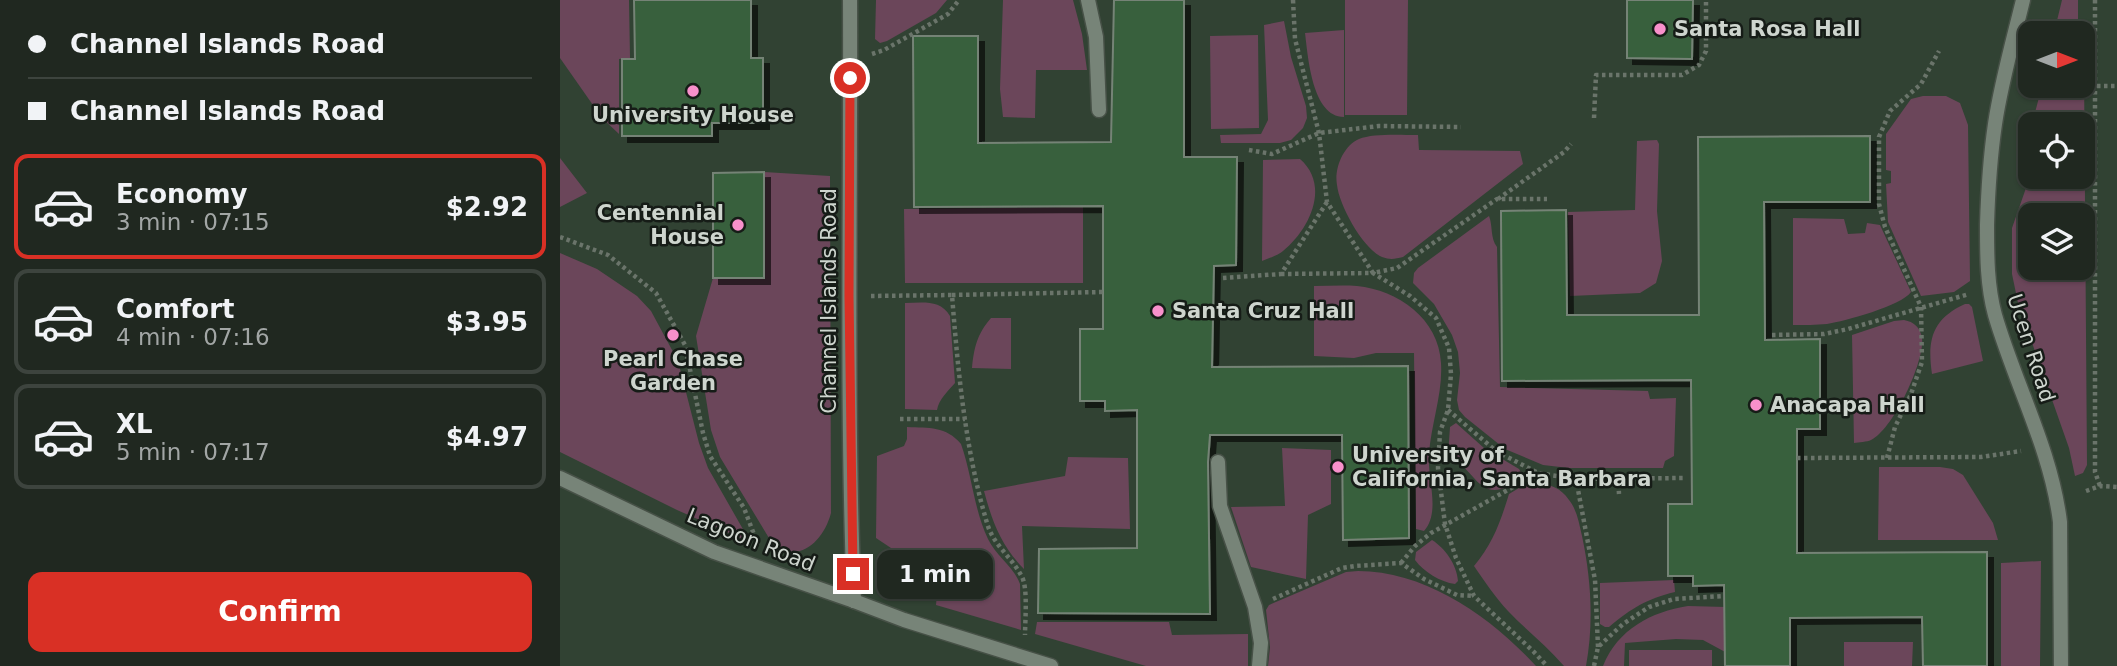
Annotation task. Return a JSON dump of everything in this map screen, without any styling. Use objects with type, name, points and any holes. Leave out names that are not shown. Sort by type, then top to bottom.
[{"type":"street","name":"Channel Islands Road","points":[[850,0],[850,460],[854,601]]},
{"type":"street","points":[[1088,0],[1096,37],[1099,110]]},
{"type":"street","name":"Ucen Road","points":[[2023,0],[1995,122],[1988,188],[1987,251],[1995,314],[2053,480],[2060,522],[2061,666]]},
{"type":"street","points":[[1218,462],[1220,506],[1255,607],[1261,643],[1259,666]]},
{"type":"street","name":"Lagoon Road","points":[[560,478],[714,552],[904,620],[1051,666]]},
{"type":"path","points":[[850,56],[869,55],[884,50],[947,14],[959,0]]},
{"type":"path","points":[[1293,0],[1295,39],[1320,133],[1327,202],[1373,273],[1410,296],[1436,318],[1449,348],[1451,374],[1448,410],[1440,432],[1438,468],[1445,524],[1456,558],[1474,596],[1547,666]]},
{"type":"path","points":[[1594,117],[1596,75],[1682,75],[1699,65],[1706,51],[1706,0]]},
{"type":"path","points":[[2095,0],[2095,472],[2100,486]]},
{"type":"path","points":[[1887,458],[1895,428],[1922,362],[1921,307],[1885,227],[1879,204],[1879,137],[1891,111],[1921,84],[1939,51]]},
{"type":"path","points":[[2097,86],[2117,86]]},
{"type":"path","points":[[1249,150],[1272,154],[1320,133],[1379,126],[1461,127]]},
{"type":"path","points":[[1223,278],[1373,273],[1397,268],[1564,152],[1571,144]]},
{"type":"path","points":[[1497,199],[1547,199]]},
{"type":"path","points":[[1281,274],[1327,202]]},
{"type":"path","points":[[560,237],[608,255],[656,293],[685,345],[710,456],[744,508],[758,543],[757,568]]},
{"type":"path","points":[[1772,335],[1824,334],[1848,329],[1990,288]]},
{"type":"path","points":[[849,296],[1103,292]]},
{"type":"path","points":[[952,295],[960,393],[978,490],[988,526],[996,543],[1024,580],[1025,636],[1020,656]]},
{"type":"path","points":[[1448,410],[1496,451],[1538,473],[1576,480],[1618,477],[1685,478]]},
{"type":"path","points":[[900,419],[965,419]]},
{"type":"path","points":[[1797,458],[1982,457],[2042,448]]},
{"type":"path","points":[[1401,564],[1415,546],[1445,524],[1538,473]]},
{"type":"path","points":[[1618,477],[1619,494]]},
{"type":"path","points":[[1576,480],[1595,580],[1598,647],[1594,666]]},
{"type":"path","points":[[2087,491],[2100,486],[2117,486]]},
{"type":"path","points":[[1255,607],[1342,568],[1355,566],[1401,564],[1457,596],[1474,596]]},
{"type":"path","points":[[1598,647],[1623,624],[1649,607],[1674,599],[1724,596]]},
{"type":"shaded area","name":"University of California, Santa Barbara","points":[[560,0],[2117,0],[2117,666],[560,666]]},
{"type":"shaded area","points":[[560,0],[629,0],[630,58],[619,59],[619,134],[602,118],[560,58]]},
{"type":"shaded area","points":[[876,0],[947,0],[936,13],[880,43],[875,39]]},
{"type":"shaded area","points":[[1003,0],[1073,0],[1082,34],[1087,70],[1036,70],[1035,118],[1003,117],[1000,89]]},
{"type":"shaded area","points":[[1345,0],[1408,0],[1407,115],[1345,115]]},
{"type":"shaded area","points":[[2062,0],[2078,0],[2078,21],[2057,21]]},
{"type":"shaded area","points":[[1284,21],[1291,57],[1306,106],[1307,118],[1303,128],[1291,140],[1280,143],[1221,143],[1220,135],[1261,134],[1268,120],[1264,25]]},
{"type":"shaded area","points":[[1344,30],[1344,117],[1333,114],[1318,96],[1310,70],[1305,33]]},
{"type":"shaded area","points":[[1258,35],[1259,128],[1211,129],[1210,36]]},
{"type":"shaded area","points":[[1946,96],[1960,103],[1968,125],[1970,281],[1954,292],[1921,296],[1888,222],[1886,184],[1891,183],[1891,171],[1886,170],[1886,134],[1911,99]]},
{"type":"shaded area","points":[[2039,98],[2084,98],[2084,112],[2035,112]]},
{"type":"shaded area","points":[[1380,135],[1418,135],[1419,150],[1520,151],[1523,164],[1403,257],[1385,258],[1367,245],[1347,214],[1337,185],[1338,165],[1348,147],[1359,139]]},
{"type":"shaded area","points":[[1657,140],[1657,211],[1662,261],[1656,283],[1640,293],[1570,296],[1568,212],[1635,210],[1637,141]]},
{"type":"shaded area","points":[[560,158],[587,193],[560,207]]},
{"type":"shaded area","points":[[1300,159],[1314,182],[1313,207],[1301,232],[1292,242],[1281,253],[1262,261],[1263,160]]},
{"type":"shaded area","points":[[764,172],[830,176],[831,513],[823,532],[809,547],[792,552],[772,543],[720,457],[711,430],[696,336],[713,278],[764,278]]},
{"type":"shaded area","points":[[2026,189],[2085,189],[2085,203],[2021,203]]},
{"type":"shaded area","points":[[1083,207],[1083,283],[905,283],[904,209]]},
{"type":"shaded area","points":[[2018,211],[2018,280],[2086,280],[2087,465],[2083,473],[2075,476],[2069,448],[2018,303],[2012,274],[2012,228]]},
{"type":"shaded area","points":[[1489,216],[1493,240],[1497,247],[1500,387],[1648,391],[1650,399],[1676,398],[1674,456],[1665,461],[1663,468],[1569,468],[1543,465],[1505,449],[1459,410],[1458,352],[1452,335],[1434,304],[1413,283],[1414,273]]},
{"type":"shaded area","points":[[1793,218],[1844,219],[1848,234],[1865,233],[1867,223],[1880,225],[1911,292],[1896,302],[1859,316],[1827,324],[1793,325]]},
{"type":"shaded area","points":[[560,253],[597,269],[637,296],[651,311],[678,361],[708,468],[748,538],[745,540],[677,510],[560,452]]},
{"type":"shaded area","points":[[1314,286],[1357,286],[1387,294],[1414,310],[1433,333],[1438,347],[1441,374],[1429,454],[1433,505],[1429,523],[1424,531],[1416,529],[1414,353],[1376,353],[1354,358],[1314,356]]},
{"type":"shaded area","points":[[905,303],[936,304],[950,316],[955,383],[937,410],[905,409]]},
{"type":"shaded area","points":[[1965,304],[1972,307],[1983,361],[1932,374],[1930,351],[1934,332],[1945,316]]},
{"type":"shaded area","points":[[991,318],[1011,318],[1011,369],[972,368],[977,342]]},
{"type":"shaded area","points":[[1904,320],[1916,326],[1922,338],[1922,349],[1913,378],[1898,409],[1880,434],[1869,441],[1854,443],[1852,335]]},
{"type":"shaded area","points":[[1456,423],[1484,448],[1519,469],[1521,479],[1496,490],[1480,484],[1448,455],[1450,427]]},
{"type":"shaded area","points":[[907,427],[943,431],[961,444],[983,528],[991,545],[1014,572],[1020,584],[1021,630],[936,605],[937,593],[931,581],[909,570],[891,548],[876,538],[877,456],[904,446]]},
{"type":"shaded area","points":[[1282,448],[1331,450],[1331,504],[1308,515],[1306,579],[1251,567],[1231,507],[1285,506]]},
{"type":"shaded area","points":[[1068,457],[1128,458],[1130,529],[1022,526],[1024,569],[998,533],[984,491],[1065,476]]},
{"type":"shaded area","points":[[1879,467],[1940,467],[1953,469],[1963,475],[1993,523],[1998,540],[1878,540]]},
{"type":"shaded area","points":[[1537,483],[1562,492],[1572,504],[1579,522],[1588,568],[1590,601],[1586,666],[1564,666],[1508,611],[1474,566],[1495,532],[1509,494],[1524,485]]},
{"type":"shaded area","points":[[1432,540],[1446,552],[1453,563],[1458,581],[1455,584],[1433,576],[1415,560],[1416,552]]},
{"type":"shaded area","points":[[2041,561],[2040,666],[2001,666],[2001,563]]},
{"type":"shaded area","points":[[1358,571],[1408,579],[1456,600],[1499,630],[1536,666],[1268,666],[1270,647],[1266,610],[1269,605],[1346,572]]},
{"type":"shaded area","points":[[1674,580],[1675,592],[1640,605],[1609,627],[1600,624],[1600,583]]},
{"type":"shaded area","points":[[1688,606],[1726,607],[1727,653],[1703,640],[1625,643],[1624,666],[1603,666],[1617,642],[1637,624],[1661,613]]},
{"type":"shaded area","points":[[1037,622],[1169,622],[1172,635],[1248,634],[1248,666],[1146,666],[1035,634]]},
{"type":"shaded area","points":[[1844,642],[1913,642],[1912,666],[1844,666]]},
{"type":"shaded area","points":[[1629,650],[1712,650],[1712,666],[1629,666]]},
{"type":"building","name":"University House","points":[[634,0],[751,0],[751,58],[763,58],[763,123],[712,123],[712,136],[622,136],[622,59],[635,59]]},
{"type":"building","name":"Santa Cruz Hall","points":[[1114,0],[1184,0],[1184,157],[1237,157],[1236,265],[1214,266],[1212,367],[1408,366],[1409,538],[1343,540],[1342,435],[1210,435],[1210,614],[1038,613],[1039,549],[1137,548],[1137,410],[1105,411],[1105,401],[1080,401],[1080,329],[1103,329],[1103,206],[914,207],[913,36],[978,36],[978,143],[1111,142]]},
{"type":"building","name":"Santa Rosa Hall","points":[[1627,0],[1693,0],[1692,59],[1627,58]]},
{"type":"building","name":"Anacapa Hall","points":[[1870,136],[1870,202],[1764,202],[1765,340],[1820,339],[1820,429],[1797,429],[1797,553],[1987,552],[1987,666],[1923,666],[1922,617],[1790,618],[1790,666],[1725,666],[1724,585],[1693,586],[1693,576],[1668,576],[1668,504],[1692,504],[1691,380],[1502,381],[1501,211],[1566,210],[1567,315],[1699,315],[1698,137]]},
{"type":"building","name":"Centennial House","points":[[764,172],[764,278],[713,278],[713,173]]},
{"type":"place","name":"Santa Rosa Hall","points":[[1660,29]]},
{"type":"place","name":"University House","points":[[693,91]]},
{"type":"place","name":"Centennial House","points":[[738,225]]},
{"type":"place","name":"Santa Cruz Hall","points":[[1158,311]]},
{"type":"place","name":"Pearl Chase Garden","points":[[673,335]]},
{"type":"place","name":"Anacapa Hall","points":[[1756,405]]},
{"type":"place","name":"University of California, Santa Barbara","points":[[1338,467]]},
{"type":"route","points":[[850,78],[849,296],[853,574]]}]
